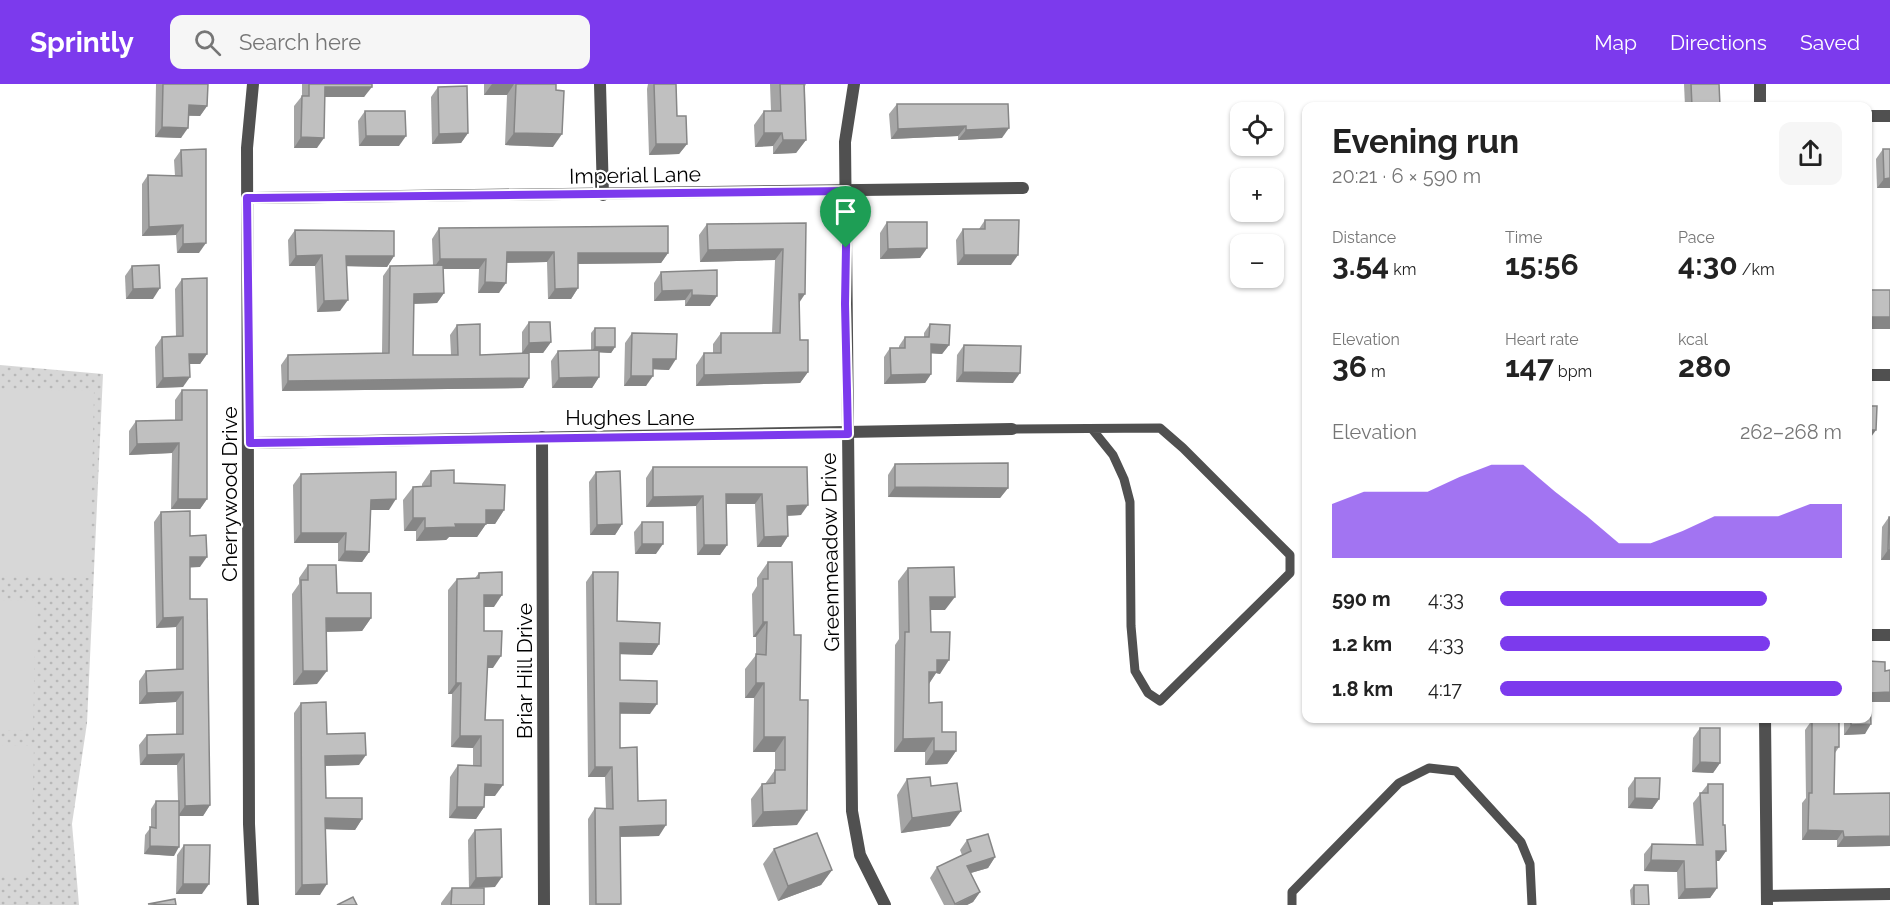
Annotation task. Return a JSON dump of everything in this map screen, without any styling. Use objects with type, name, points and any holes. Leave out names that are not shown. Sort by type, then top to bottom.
[{"type":"street","name":"Cherrywood Drive","points":[[253,84],[247,148],[250,443],[249,824],[253,905]]},
{"type":"street","points":[[600,84],[603,195]]},
{"type":"street","name":"Greenmeadow Drive","points":[[854,84],[845,142],[852,811],[860,855],[885,905]]},
{"type":"street","points":[[1760,84],[1760,102]]},
{"type":"street","points":[[1872,116],[1890,116]]},
{"type":"street","name":"Imperial Lane","points":[[247,198],[1023,188]]},
{"type":"street","points":[[1872,375],[1890,375]]},
{"type":"street","name":"Hughes Lane","points":[[250,443],[848,434],[1012,429]]},
{"type":"street","name":"Briar Hill Drive","points":[[542,437],[544,905]]},
{"type":"street","points":[[1872,635],[1890,635]]},
{"type":"street","points":[[1765,723],[1767,900],[1890,894]]},
{"type":"lane","points":[[1012,429],[1160,428],[1290,555],[1292,561],[1290,573],[1160,701],[1148,693],[1135,671],[1131,626],[1130,502],[1127,490],[1113,455],[1092,429]]},
{"type":"lane","points":[[1292,905],[1292,892],[1399,783],[1429,768],[1456,771],[1521,842],[1530,864],[1532,905]]},
{"type":"shaded area","points":[[0,365],[103,374],[87,723],[72,824],[79,905],[0,905]]},
{"type":"shaded area","points":[[0,389],[94,391],[90,578],[0,576]]},
{"type":"shaded area","points":[[0,600],[36,601],[33,731],[0,730]]},
{"type":"shaded area","points":[[0,745],[34,746],[31,877],[0,876]]},
{"type":"building","points":[[163,84],[208,84],[207,106],[189,105],[188,128],[162,127]]},
{"type":"building","points":[[309,84],[372,84],[372,87],[325,87],[324,138],[301,137],[302,96],[309,96]]},
{"type":"building","points":[[516,84],[556,84],[556,90],[564,91],[562,134],[514,133]]},
{"type":"building","points":[[654,84],[676,84],[677,116],[686,116],[687,144],[656,144]]},
{"type":"building","points":[[780,84],[804,84],[806,140],[783,140],[782,133],[764,133],[764,111],[781,111]]},
{"type":"building","points":[[1691,84],[1719,84],[1720,102],[1692,102]]},
{"type":"building","points":[[467,86],[468,133],[439,134],[438,87]]},
{"type":"building","points":[[897,104],[1008,104],[1009,128],[966,130],[966,126],[898,129]]},
{"type":"building","points":[[365,111],[405,111],[406,136],[366,136]]},
{"type":"building","points":[[206,149],[206,243],[183,244],[183,225],[149,227],[148,175],[182,176],[181,150]]},
{"type":"building","points":[[1883,149],[1890,149],[1890,178],[1884,179]]},
{"type":"building","points":[[985,220],[1019,220],[1018,255],[964,255],[963,229],[985,229]]},
{"type":"building","points":[[887,222],[927,222],[927,248],[888,249]]},
{"type":"building","points":[[806,223],[805,294],[799,294],[800,340],[808,340],[808,372],[704,375],[704,353],[721,353],[721,333],[780,333],[783,249],[708,250],[707,224]]},
{"type":"building","points":[[668,226],[668,253],[578,253],[578,288],[555,289],[554,252],[507,252],[506,283],[485,282],[486,259],[440,259],[439,228]]},
{"type":"building","points":[[295,230],[394,231],[394,256],[346,256],[348,300],[324,301],[322,255],[296,256]]},
{"type":"building","points":[[159,265],[160,288],[133,289],[132,266]]},
{"type":"building","points":[[443,265],[444,293],[414,294],[413,355],[458,355],[457,325],[480,324],[480,355],[529,353],[529,378],[288,381],[288,355],[389,353],[390,266]]},
{"type":"building","points":[[717,270],[717,296],[692,295],[692,290],[662,291],[661,272]]},
{"type":"building","points":[[207,278],[207,354],[189,354],[190,377],[163,378],[162,337],[183,336],[182,279]]},
{"type":"building","points":[[1872,290],[1890,290],[1890,317],[1872,317]]},
{"type":"building","points":[[529,322],[550,322],[551,342],[529,343]]},
{"type":"building","points":[[930,324],[950,325],[949,345],[931,344],[931,374],[891,375],[890,348],[905,348],[905,337],[929,337]]},
{"type":"building","points":[[595,328],[615,328],[615,347],[595,347]]},
{"type":"building","points":[[632,333],[677,334],[676,359],[653,359],[653,376],[631,376]]},
{"type":"building","points":[[964,345],[1021,346],[1020,373],[963,372]]},
{"type":"building","points":[[599,350],[599,377],[559,378],[558,351]]},
{"type":"building","points":[[182,390],[207,390],[207,499],[178,499],[179,443],[137,444],[136,421],[182,420]]},
{"type":"building","points":[[1872,406],[1877,406],[1876,430],[1872,430]]},
{"type":"building","points":[[1008,463],[1008,488],[895,487],[895,464]]},
{"type":"building","points":[[653,467],[807,467],[808,505],[787,506],[788,536],[764,537],[762,494],[726,494],[727,545],[704,545],[703,496],[653,497]]},
{"type":"building","points":[[454,470],[454,483],[505,485],[504,510],[486,510],[486,524],[455,524],[456,527],[425,528],[425,518],[413,518],[413,487],[431,486],[431,471]]},
{"type":"building","points":[[620,471],[622,524],[597,525],[596,472]]},
{"type":"building","points":[[396,472],[396,499],[371,500],[369,552],[345,551],[346,533],[301,533],[301,474]]},
{"type":"building","points":[[190,511],[190,536],[206,535],[207,557],[190,557],[190,599],[207,599],[210,805],[185,806],[184,754],[147,755],[147,735],[183,734],[183,692],[147,693],[146,671],[183,669],[183,617],[163,618],[161,512]]},
{"type":"building","points":[[1889,517],[1890,550],[1888,550]]},
{"type":"building","points":[[642,522],[663,522],[663,544],[642,544]]},
{"type":"building","points":[[768,562],[792,562],[794,635],[801,635],[800,700],[808,700],[807,810],[763,812],[762,784],[775,783],[775,770],[785,770],[785,737],[764,737],[764,683],[756,683],[756,654],[766,655],[767,622],[763,622],[763,579],[768,579]]},
{"type":"building","points":[[308,565],[336,565],[337,593],[371,593],[371,618],[326,618],[327,671],[303,671],[301,580],[308,580]]},
{"type":"building","points":[[954,567],[955,597],[930,597],[931,632],[950,632],[949,660],[937,660],[937,672],[929,672],[929,703],[942,702],[942,732],[956,732],[956,751],[934,751],[934,738],[903,739],[905,632],[909,632],[908,568]]},
{"type":"building","points":[[502,572],[502,595],[484,595],[484,631],[502,631],[501,656],[488,656],[485,720],[503,720],[503,785],[485,784],[484,807],[457,807],[458,765],[481,766],[481,736],[460,736],[461,683],[456,683],[457,579],[479,578],[479,573]]},
{"type":"building","points":[[593,572],[618,572],[617,621],[660,623],[659,644],[620,643],[620,680],[657,681],[657,704],[620,703],[620,748],[637,747],[638,801],[666,800],[666,825],[620,827],[621,904],[596,904],[595,808],[613,809],[612,767],[595,767]]},
{"type":"building","points":[[1872,661],[1885,662],[1885,671],[1890,670],[1890,692],[1872,693]]},
{"type":"building","points":[[326,702],[327,734],[365,733],[366,755],[325,756],[326,798],[362,798],[362,819],[325,818],[327,884],[302,885],[301,703]]},
{"type":"building","points":[[1812,723],[1839,723],[1839,747],[1835,747],[1834,794],[1890,793],[1890,836],[1844,837],[1843,831],[1808,830],[1809,793],[1812,793]]},
{"type":"building","points":[[1851,723],[1871,723],[1871,724],[1851,725]]},
{"type":"building","points":[[1700,728],[1720,728],[1720,763],[1700,762]]},
{"type":"building","points":[[930,777],[931,786],[957,783],[961,811],[912,818],[907,779]]},
{"type":"building","points":[[1635,778],[1660,778],[1659,799],[1635,798]]},
{"type":"building","points":[[1708,784],[1723,784],[1723,825],[1725,825],[1726,851],[1716,851],[1717,888],[1685,889],[1684,861],[1651,860],[1652,844],[1703,845],[1700,793],[1708,793]]},
{"type":"building","points":[[156,801],[179,801],[179,847],[150,846],[150,827],[156,828]]},
{"type":"building","points":[[501,829],[502,877],[476,878],[475,830]]},
{"type":"building","points":[[817,833],[832,870],[788,886],[774,849]]},
{"type":"building","points":[[988,834],[995,857],[967,866],[980,892],[955,904],[937,867],[971,851],[967,840]]},
{"type":"building","points":[[184,845],[210,845],[209,884],[183,884]]},
{"type":"building","points":[[1634,885],[1648,885],[1649,905],[1634,905]]},
{"type":"building","points":[[452,888],[484,888],[484,905],[451,905]]},
{"type":"building","points":[[353,897],[357,905],[337,905]]},
{"type":"building","points":[[175,899],[176,905],[148,904]]},
{"type":"route","points":[[847,191],[846,248],[848,434],[443,438],[250,443],[247,198],[847,191]]}]
